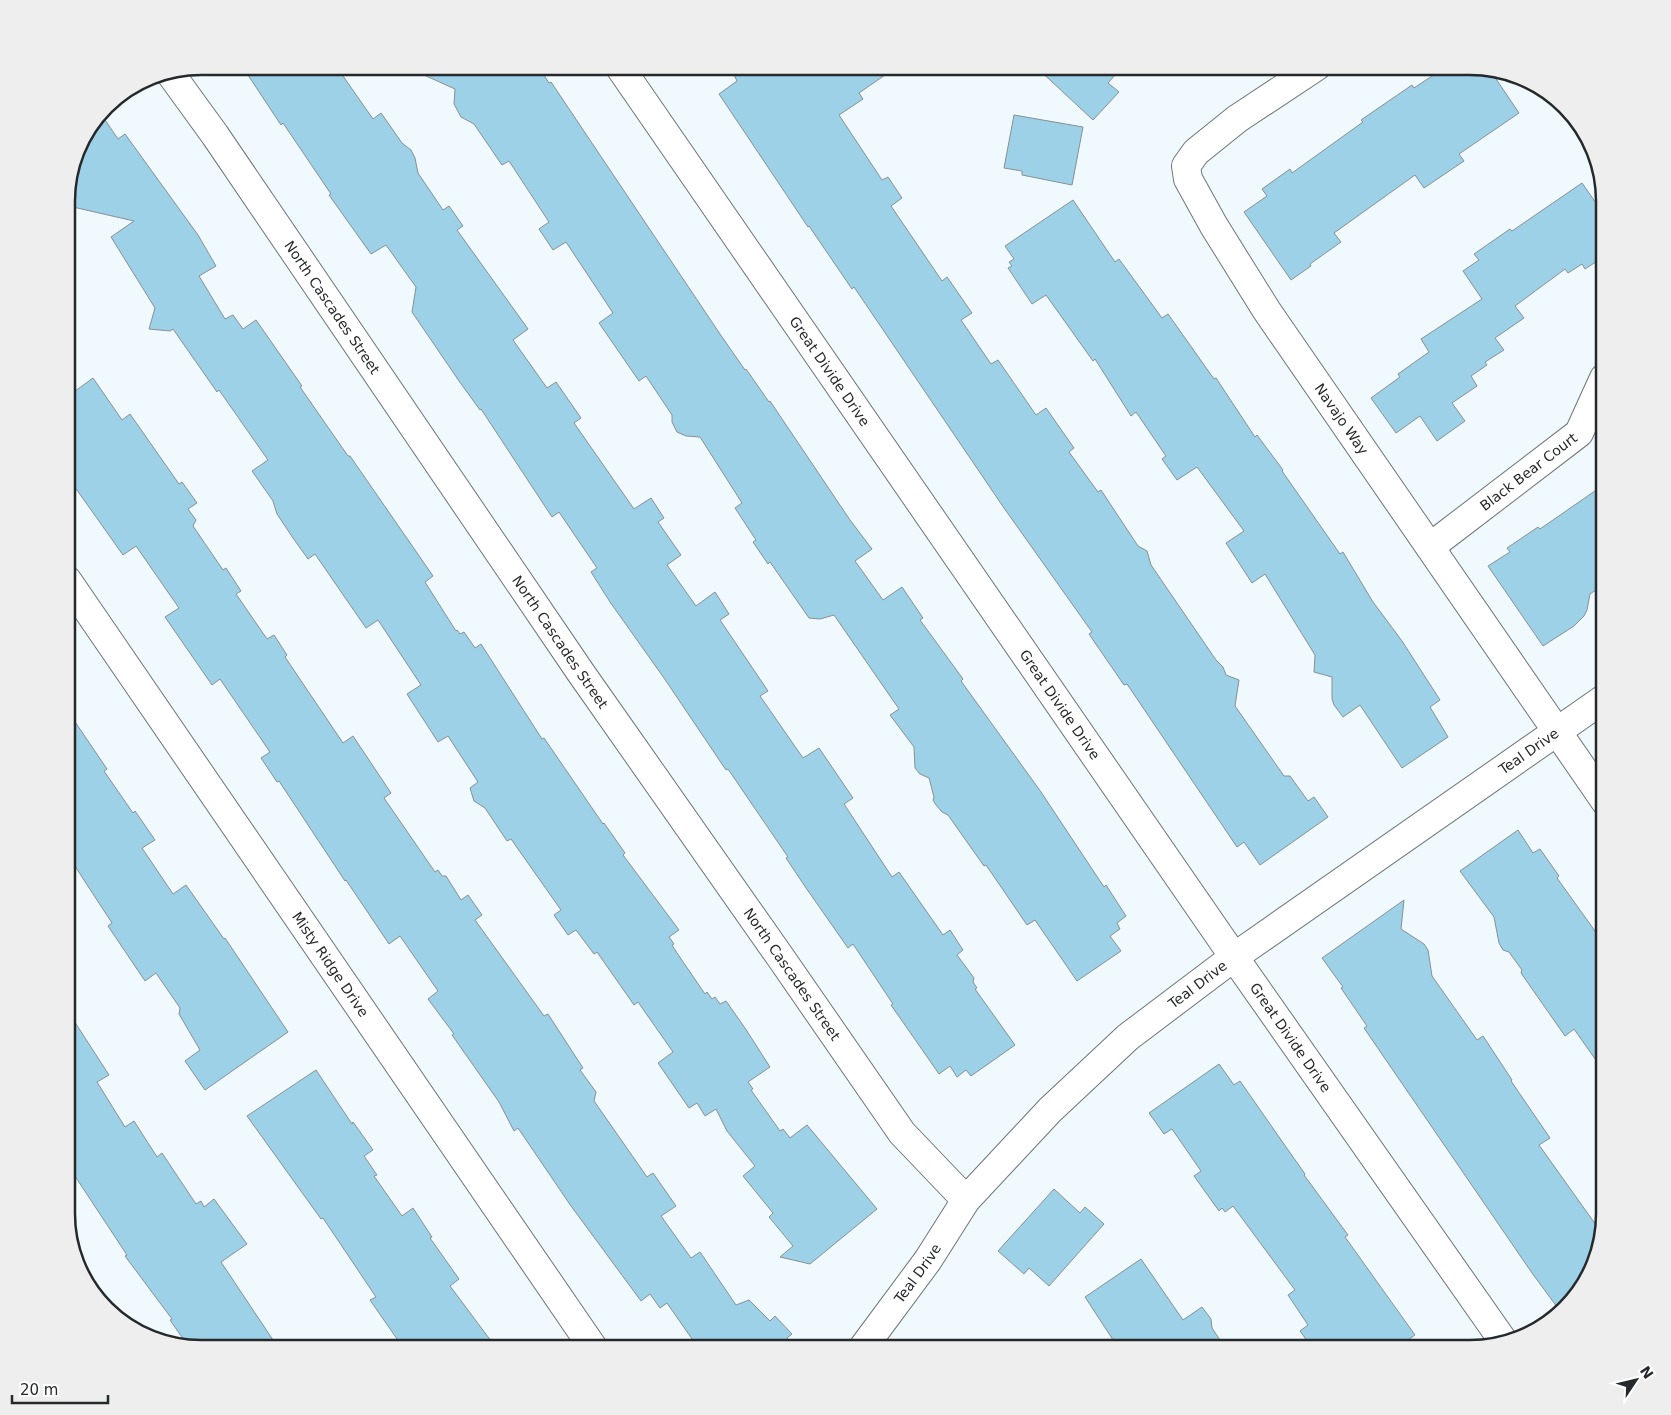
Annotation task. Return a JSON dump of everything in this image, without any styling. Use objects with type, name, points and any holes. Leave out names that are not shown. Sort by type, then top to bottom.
[{"type":"street","name":"Great Divide Drive","points":[[625,75],[1234,957],[1500,1336]]},
{"type":"street","name":"Navajo Way","points":[[1304,75],[1237,120],[1196,152],[1186,166],[1188,179],[1214,226],[1268,311],[1596,787]]},
{"type":"street","name":"North Cascades Street","points":[[174,78],[581,673],[902,1133],[966,1200]]},
{"type":"street","name":"Black Bear Court","points":[[1430,547],[1579,433],[1596,396]]},
{"type":"street","name":"Misty Ridge Drive","points":[[75,593],[588,1340]]},
{"type":"street","name":"Teal Drive","points":[[869,1340],[928,1260],[966,1200],[1050,1110],[1128,1037],[1234,957],[1596,704]]},
{"type":"building","points":[[248,75],[342,75],[373,119],[381,113],[402,143],[411,150],[418,173],[443,210],[449,206],[463,226],[457,230],[528,329],[513,340],[547,388],[556,382],[581,418],[574,423],[634,509],[651,498],[664,518],[658,522],[681,555],[667,565],[696,606],[715,592],[729,614],[720,620],[768,691],[760,696],[803,758],[819,748],[853,798],[844,804],[892,877],[899,872],[943,935],[950,930],[963,950],[957,955],[974,978],[973,982],[977,988],[975,989],[1015,1045],[971,1076],[966,1070],[957,1077],[950,1066],[939,1074],[891,1005],[893,1004],[853,944],[848,948],[728,769],[726,770],[610,602],[591,572],[597,568],[559,512],[552,517],[481,409],[459,381],[412,312],[416,287],[386,245],[371,254],[329,195],[331,194],[283,123],[281,125]]},
{"type":"building","points":[[424,75],[544,75],[549,83],[551,82],[720,334],[770,401],[850,520],[872,549],[855,561],[883,600],[902,587],[923,618],[920,620],[963,679],[961,681],[1041,792],[1104,887],[1106,885],[1126,916],[1117,923],[1120,929],[1110,936],[1121,951],[1077,981],[1035,920],[1027,925],[986,865],[984,866],[948,815],[942,812],[933,800],[934,797],[929,778],[920,774],[915,768],[914,747],[890,715],[899,709],[834,615],[820,619],[809,618],[770,562],[768,564],[753,542],[756,540],[735,508],[742,503],[700,437],[686,436],[677,432],[672,422],[672,415],[646,376],[639,381],[599,323],[613,313],[566,242],[553,250],[539,229],[549,222],[509,161],[502,165],[474,124],[461,117],[454,104],[455,89]]},
{"type":"building","points":[[734,75],[885,75],[859,93],[863,99],[839,115],[882,180],[888,177],[902,198],[891,206],[942,281],[947,277],[972,313],[961,320],[991,364],[998,360],[1036,415],[1046,408],[1074,448],[1069,452],[1098,492],[1101,490],[1138,546],[1147,551],[1151,565],[1216,660],[1223,667],[1226,675],[1239,680],[1235,706],[1284,776],[1290,776],[1308,801],[1314,797],[1328,817],[1260,865],[1244,842],[1237,847],[1127,684],[1124,685],[1089,634],[1092,632],[1004,508],[854,287],[852,289],[808,227],[719,94],[737,81]]},
{"type":"building","points":[[1045,75],[1115,75],[1108,83],[1119,92],[1093,120]]},
{"type":"building","points":[[1434,75],[1494,77],[1519,113],[1459,154],[1464,161],[1424,188],[1415,175],[1334,233],[1341,242],[1291,280],[1244,212],[1267,196],[1262,189],[1290,169],[1292,173],[1363,122],[1361,120],[1412,85],[1414,88]]},
{"type":"building","points":[[1014,115],[1083,127],[1072,185],[1022,175],[1022,171],[1004,168]]},
{"type":"building","points":[[105,120],[118,139],[125,134],[198,235],[216,266],[199,276],[225,319],[233,315],[243,329],[256,320],[302,386],[300,387],[433,576],[425,582],[456,631],[460,634],[464,632],[475,648],[481,644],[542,739],[544,738],[625,853],[623,855],[679,930],[669,937],[674,944],[672,945],[705,994],[707,992],[712,999],[715,997],[720,1004],[726,1001],[745,1028],[770,1067],[748,1082],[753,1089],[751,1090],[780,1131],[783,1129],[790,1138],[807,1125],[877,1209],[810,1264],[780,1257],[793,1246],[769,1217],[773,1213],[743,1176],[755,1166],[727,1131],[716,1109],[705,1116],[697,1103],[689,1108],[658,1063],[673,1052],[638,1002],[634,1005],[597,952],[594,954],[576,930],[568,935],[554,915],[561,910],[511,839],[507,841],[485,808],[474,801],[470,788],[478,782],[448,736],[438,742],[407,694],[421,685],[378,620],[366,628],[315,554],[308,559],[293,538],[277,514],[273,501],[252,471],[268,460],[219,390],[217,392],[173,329],[170,331],[149,329],[155,308],[111,237],[134,221],[75,207],[79,169],[92,138]]},
{"type":"building","points":[[1582,183],[1596,203],[1596,262],[1585,269],[1582,264],[1568,273],[1565,269],[1515,306],[1524,318],[1495,338],[1504,350],[1485,362],[1487,365],[1471,376],[1477,386],[1452,403],[1465,421],[1437,441],[1420,416],[1396,433],[1371,398],[1400,377],[1398,374],[1429,352],[1421,339],[1482,299],[1463,271],[1479,260],[1474,254],[1510,229],[1512,231]]},
{"type":"building","points":[[1073,200],[1115,262],[1119,259],[1162,318],[1168,314],[1214,379],[1216,378],[1255,437],[1257,435],[1283,470],[1340,554],[1343,552],[1373,602],[1402,641],[1440,700],[1430,707],[1448,737],[1402,768],[1360,705],[1343,717],[1334,705],[1332,699],[1332,677],[1314,672],[1315,655],[1265,574],[1252,583],[1226,543],[1244,531],[1197,467],[1177,480],[1162,459],[1166,456],[1136,412],[1131,416],[1095,359],[1093,361],[1046,295],[1032,304],[1008,268],[1012,266],[1009,262],[1014,259],[1005,246]]},
{"type":"building","points":[[93,378],[122,420],[130,414],[179,484],[182,482],[197,503],[188,509],[196,520],[193,526],[223,570],[226,568],[241,591],[236,594],[267,639],[274,635],[287,655],[285,657],[343,743],[353,736],[391,793],[384,798],[435,872],[438,870],[442,876],[446,876],[461,900],[468,895],[482,915],[475,920],[544,1016],[548,1014],[583,1068],[580,1070],[596,1092],[594,1101],[647,1177],[653,1173],[676,1206],[661,1216],[691,1258],[700,1252],[736,1305],[749,1300],[770,1321],[775,1316],[792,1334],[787,1338],[789,1340],[693,1340],[667,1303],[660,1308],[650,1294],[641,1301],[571,1206],[518,1128],[514,1131],[499,1102],[452,1035],[454,1034],[428,999],[438,991],[400,936],[389,944],[279,781],[277,782],[261,758],[270,752],[220,679],[212,685],[165,617],[179,608],[136,546],[123,555],[75,487],[75,391]]},
{"type":"building","points":[[1596,490],[1596,590],[1590,594],[1584,616],[1574,626],[1543,646],[1488,566],[1510,552],[1507,548],[1538,527],[1540,529]]},
{"type":"building","points":[[75,722],[107,769],[104,771],[133,813],[135,811],[155,840],[142,848],[173,894],[186,885],[225,938],[288,1032],[205,1090],[185,1061],[200,1050],[179,1014],[180,1008],[156,973],[145,981],[108,926],[112,923],[75,866]]},
{"type":"building","points":[[1518,830],[1533,853],[1540,849],[1559,876],[1557,878],[1596,932],[1596,1060],[1574,1029],[1565,1036],[1521,973],[1522,970],[1509,952],[1503,950],[1499,943],[1494,917],[1460,871]]},
{"type":"building","points":[[1404,900],[1401,929],[1424,944],[1428,950],[1432,976],[1477,1040],[1483,1036],[1512,1080],[1550,1138],[1539,1145],[1596,1225],[1592,1246],[1579,1277],[1565,1297],[1556,1306],[1364,1028],[1367,1026],[1341,988],[1343,987],[1322,958]]},
{"type":"building","points":[[75,1022],[109,1075],[97,1082],[125,1127],[134,1121],[157,1157],[162,1153],[196,1204],[201,1201],[204,1207],[214,1199],[247,1244],[221,1262],[273,1340],[183,1339],[170,1320],[172,1319],[125,1256],[127,1255],[75,1176]]},
{"type":"building","points":[[1219,1064],[1234,1085],[1240,1081],[1304,1175],[1348,1235],[1345,1237],[1415,1335],[1408,1340],[1306,1340],[1300,1331],[1308,1325],[1288,1295],[1295,1290],[1233,1206],[1225,1212],[1222,1208],[1219,1211],[1194,1176],[1201,1171],[1172,1129],[1164,1134],[1149,1113]]},
{"type":"building","points":[[316,1070],[352,1124],[353,1122],[373,1150],[364,1156],[377,1175],[374,1176],[402,1216],[413,1208],[432,1237],[430,1238],[459,1279],[450,1286],[490,1340],[398,1340],[370,1300],[376,1297],[323,1218],[321,1219],[247,1116]]},
{"type":"building","points":[[1054,1189],[1080,1213],[1085,1207],[1104,1224],[1049,1286],[1029,1268],[1024,1274],[998,1251]]},
{"type":"building","points":[[1141,1259],[1183,1320],[1202,1307],[1211,1319],[1212,1328],[1220,1340],[1113,1340],[1085,1297]]}]
